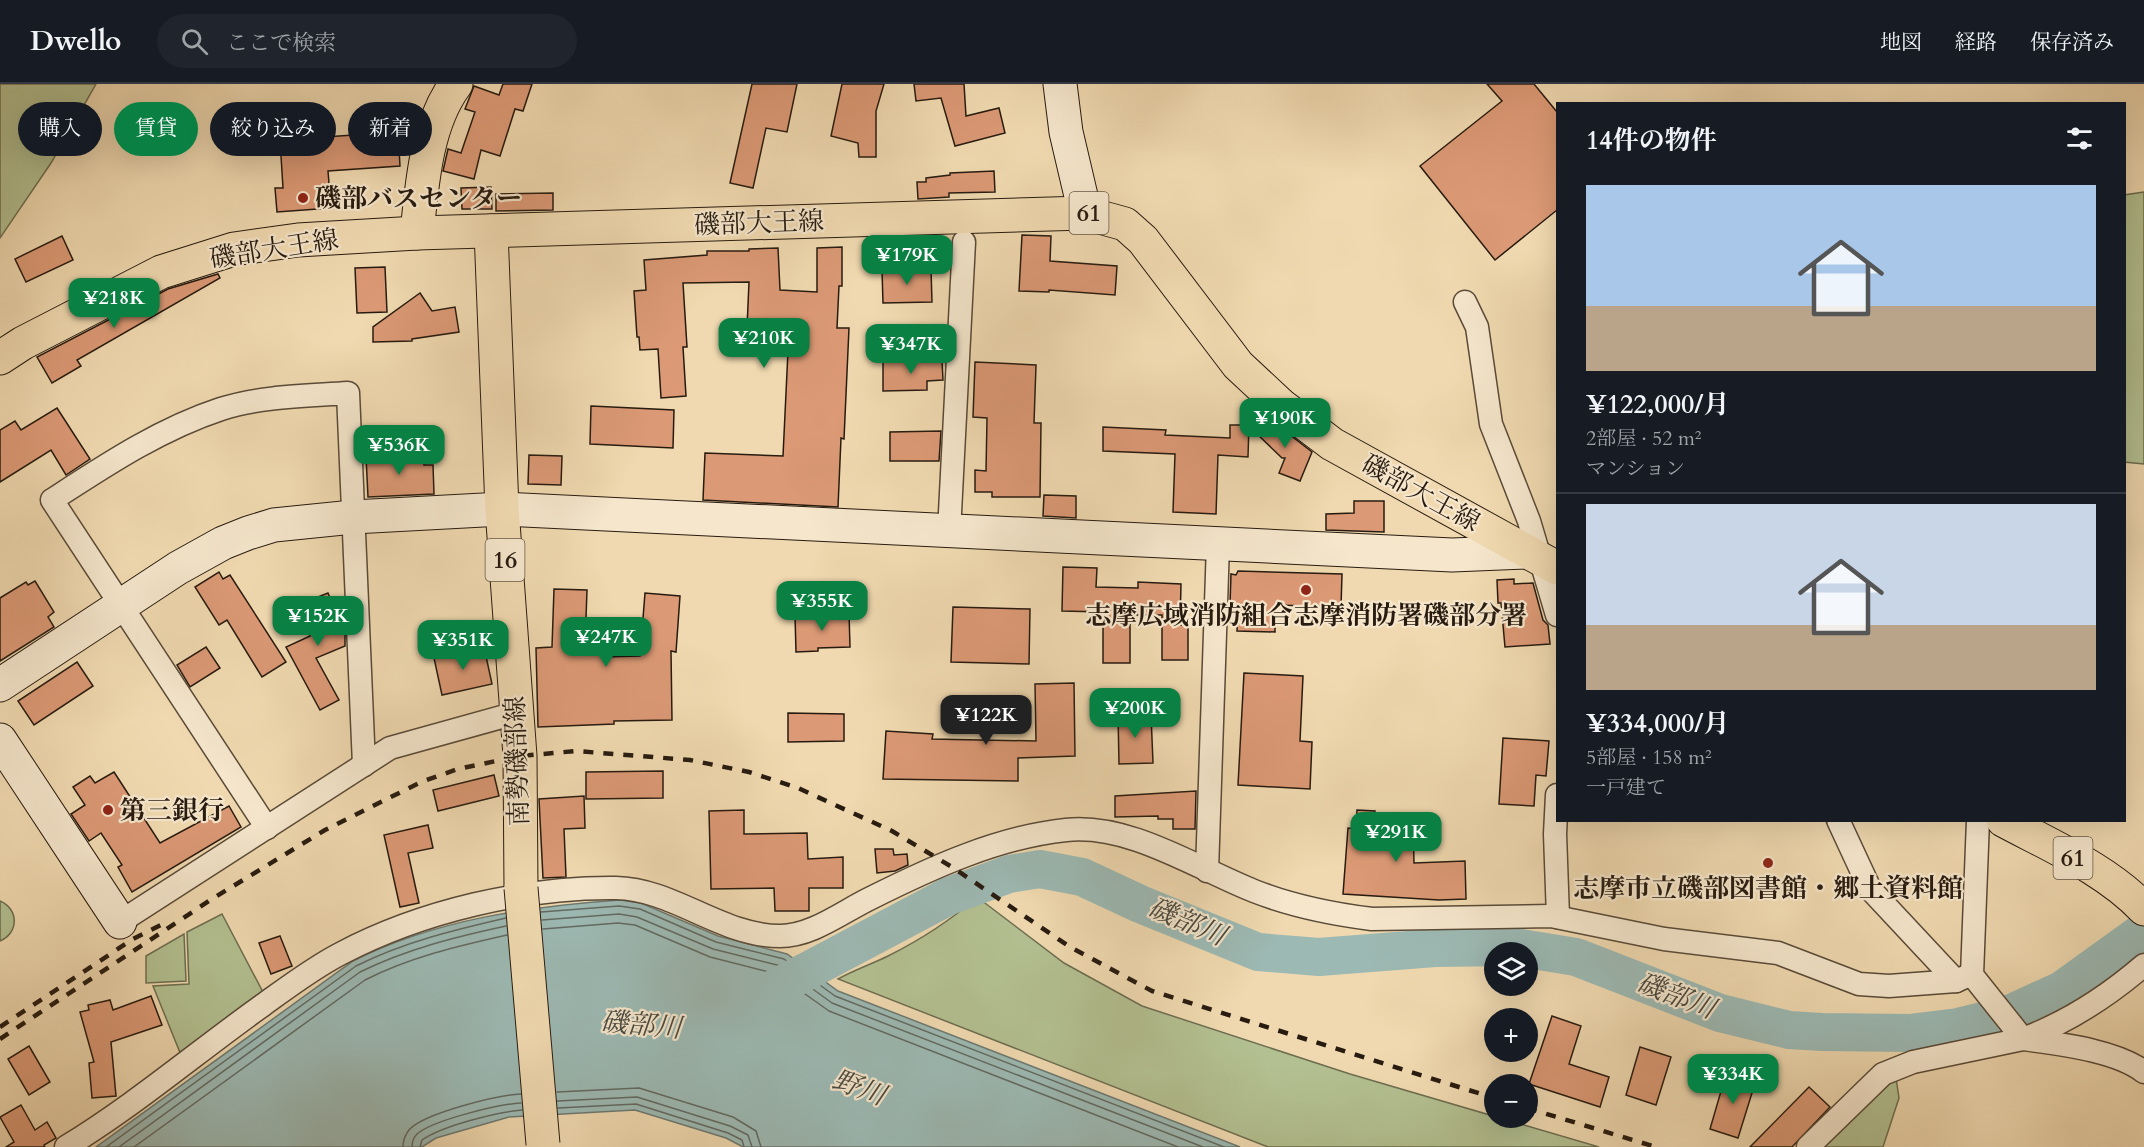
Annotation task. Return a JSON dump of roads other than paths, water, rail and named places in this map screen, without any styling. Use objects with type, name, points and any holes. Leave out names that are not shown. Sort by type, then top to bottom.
[{"type":"main road","points":[[417,232],[422,188],[434,131],[442,107],[456,84]]},
{"type":"main road","name":"磯部大王線","points":[[0,358],[23,343],[161,272],[234,249],[298,240],[417,232],[1085,213],[1125,224],[1143,240],[1238,365],[1282,406],[1332,444],[1541,560]]},
{"type":"main road","name":"南勢磯部線","points":[[491,231],[502,509],[529,891],[543,1145]]},
{"type":"main road","name":"61","points":[[2007,822],[2076,859],[2128,893],[2141,906]]},
{"type":"street","points":[[1060,84],[1066,132],[1085,213]]},
{"type":"street","points":[[949,532],[964,242]]},
{"type":"street","points":[[1465,302],[1478,327],[1491,424],[1529,521],[1556,612]]},
{"type":"street","points":[[267,828],[52,500],[111,462],[184,423],[223,409],[271,398],[348,393],[364,765]]},
{"type":"street","points":[[0,685],[178,568],[223,543],[274,525],[352,517],[502,509],[1541,560]]},
{"type":"street","points":[[1206,871],[1218,544]]},
{"type":"street","points":[[0,740],[120,922],[390,748],[516,713]]},
{"type":"street","points":[[1556,814],[1558,916]]},
{"type":"street","points":[[1839,822],[1870,889],[1964,978],[1988,997],[2023,1039],[2077,1047],[2108,1056],[2144,1072]]},
{"type":"street","points":[[1964,978],[1978,822]]},
{"type":"street","points":[[66,1147],[141,1096],[312,970],[338,954],[401,926],[529,891],[634,890],[663,897],[738,928],[777,936],[808,930],[872,897],[966,856],[1017,840],[1069,829],[1109,831],[1142,842],[1257,892],[1320,911],[1372,919],[1558,916],[1664,939],[1778,953],[1859,984],[1888,986],[1964,978]]},
{"type":"street","points":[[1808,1147],[1883,1074],[1913,1062],[2023,1039],[2078,1014],[2144,965]]},
{"type":"water","name":"野川","points":[[620,900],[641,903],[718,936],[787,954],[838,991],[1240,1147],[743,1147],[726,1138],[635,1110],[509,1117],[436,1138],[422,1147],[96,1147],[353,961],[417,935],[483,917]]},
{"type":"waterway","name":"磯部川","points":[[764,994],[949,896],[1009,874],[1040,869],[1082,877],[1140,904],[1258,952],[1319,957],[1435,948],[1515,947],[1576,957],[1720,1013],[1789,1030],[1822,1032],[1909,1033],[1958,1027],[2007,1015],[2062,990],[2144,931]]},
{"type":"railway","points":[[0,1039],[212,899],[325,830],[421,782],[458,769],[520,756],[576,751],[690,760],[749,772],[798,788],[892,831],[952,867],[1070,947],[1152,991],[1484,1095]]},
{"type":"railway","points":[[0,1027],[133,939],[161,925]]},
{"type":"railway","points":[[1538,1111],[1656,1147]]},
{"type":"place","name":"磯部バスセンター","points":[[303,198]]},
{"type":"place","name":"志摩広域消防組合志摩消防署磯部分署","points":[[1306,590]]},
{"type":"place","name":"第三銀行","points":[[108,810]]},
{"type":"place","name":"志摩市立磯部図書館・郷土資料館","points":[[1768,863]]}]
